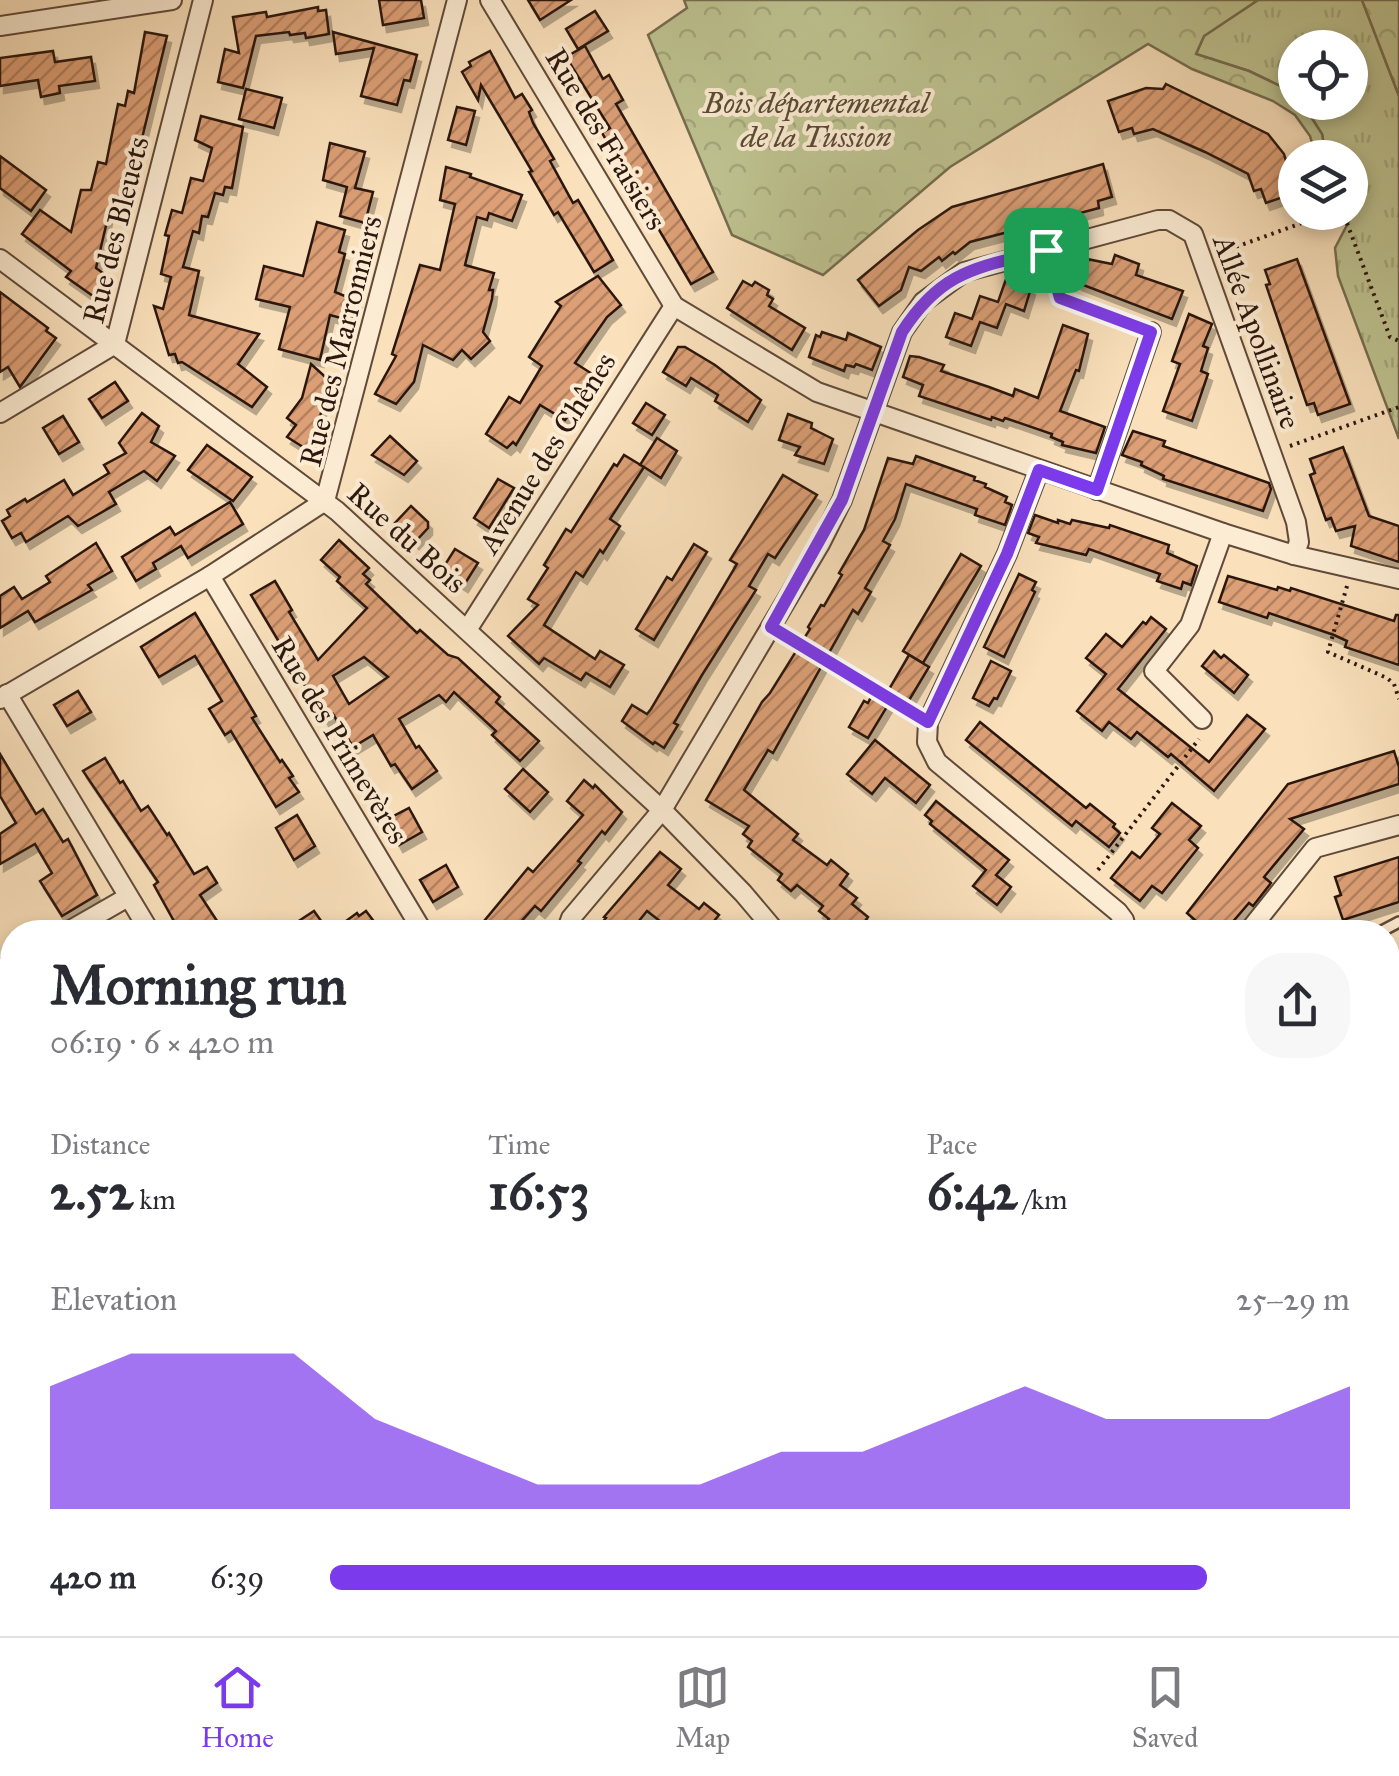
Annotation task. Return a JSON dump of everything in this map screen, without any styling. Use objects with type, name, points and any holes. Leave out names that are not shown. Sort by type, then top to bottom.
[{"type":"street","points":[[0,26],[172,0]]},
{"type":"street","name":"Rue des Bleuets","points":[[0,413],[115,344],[204,0]]},
{"type":"street","name":"Rue des Marronniers","points":[[4,697],[210,576],[325,501],[332,487],[457,0]]},
{"type":"street","name":"Rue des Fraisiers","points":[[490,0],[674,306]]},
{"type":"street","name":"Allée Apollinaire","points":[[570,920],[662,810],[771,627],[842,500],[902,332],[924,302],[964,272],[1169,220],[1192,234],[1296,522],[1299,542],[1294,555]]},
{"type":"street","name":"Rue du Bois","points":[[0,258],[325,501],[662,810],[766,920]]},
{"type":"street","points":[[674,306],[804,387],[1223,533],[1399,580]]},
{"type":"street","name":"Avenue des Chênes","points":[[467,630],[674,306]]},
{"type":"street","points":[[1097,490],[1151,332]]},
{"type":"street","points":[[1039,470],[1007,554],[928,722],[927,742],[937,762],[1124,920]]},
{"type":"street","points":[[1202,719],[1154,671],[1190,625],[1223,533]]},
{"type":"street","name":"Rue des Primevères","points":[[210,576],[416,920]]},
{"type":"street","points":[[4,697],[143,920]]},
{"type":"street","points":[[1258,920],[1315,848],[1399,825]]},
{"type":"street","points":[[87,920],[128,896]]},
{"type":"path","points":[[1203,259],[1320,216],[1345,218],[1390,337],[1399,341]]},
{"type":"path","points":[[1046,250],[1060,298],[1151,332]]},
{"type":"path","points":[[1306,440],[1399,407]]},
{"type":"path","points":[[1352,567],[1328,652],[1387,678],[1394,684],[1399,699]]},
{"type":"path","points":[[771,627],[928,722]]},
{"type":"path","points":[[1086,886],[1199,740],[1202,719]]},
{"type":"green space","name":"Bois départemental de la Tussion","points":[[684,0],[1258,0],[1204,36],[1196,54],[1278,85],[1278,104],[1192,69],[1148,44],[950,167],[823,275],[732,235],[648,35],[687,8]]},
{"type":"green space","points":[[1258,0],[1362,0],[1399,96],[1399,439],[1338,276],[1335,248],[1344,230],[1368,230],[1368,140],[1323,140],[1313,120],[1368,120],[1368,30],[1278,30],[1278,85],[1196,54],[1204,36]]},
{"type":"green space","points":[[1362,0],[1399,0],[1399,96]]},
{"type":"green space","name":"Bois départemental de la Tussion","points":[[1299,120],[1313,120],[1323,140],[1311,140]]},
{"type":"building","points":[[379,0],[421,0],[424,18],[383,25]]},
{"type":"building","points":[[528,0],[571,0],[540,20]]},
{"type":"building","points":[[318,7],[318,11],[326,10],[329,34],[306,38],[305,33],[289,32],[256,36],[243,88],[218,82],[225,49],[239,53],[233,17],[266,12],[267,17]]},
{"type":"building","points":[[595,11],[608,31],[578,49],[566,29]]},
{"type":"building","points":[[145,32],[167,36],[134,171],[128,169],[121,198],[113,196],[96,268],[107,276],[93,296],[66,277],[71,271],[22,234],[40,210],[71,232],[81,190],[91,190],[98,162],[106,164],[118,104],[125,106],[128,91],[134,93]]},
{"type":"building","points":[[333,32],[417,55],[410,81],[404,80],[397,105],[361,96],[374,48],[336,54]]},
{"type":"building","points":[[585,46],[603,79],[609,75],[623,100],[616,104],[713,272],[691,284],[602,133],[610,128],[566,57]]},
{"type":"building","points":[[53,51],[55,62],[91,57],[95,81],[59,86],[60,93],[41,97],[38,80],[0,86],[0,58]]},
{"type":"building","points":[[490,51],[515,98],[522,94],[532,110],[529,112],[533,123],[554,159],[550,161],[573,203],[578,200],[613,260],[594,272],[558,212],[554,215],[481,85],[478,100],[462,72],[471,66],[469,62]]},
{"type":"building","points":[[1166,84],[1268,134],[1278,146],[1278,199],[1266,203],[1261,189],[1254,191],[1248,174],[1153,129],[1134,134],[1132,128],[1119,132],[1108,101],[1146,88],[1163,89]]},
{"type":"building","points":[[246,89],[282,98],[274,128],[239,119]]},
{"type":"building","points":[[457,107],[475,111],[466,145],[448,140]]},
{"type":"building","points":[[201,116],[243,127],[232,188],[225,187],[223,195],[215,193],[208,217],[202,216],[199,233],[193,231],[183,267],[199,271],[189,315],[259,334],[238,364],[267,387],[252,407],[178,363],[175,354],[169,355],[154,306],[163,309],[171,277],[161,274],[172,210],[182,213],[191,178],[203,181],[212,148],[195,140]]},
{"type":"building","points":[[330,143],[365,152],[355,188],[373,192],[365,223],[340,216],[347,187],[323,180]]},
{"type":"building","points":[[0,156],[46,190],[31,211],[0,188]]},
{"type":"building","points":[[1103,164],[1112,197],[1098,201],[1099,208],[970,242],[921,271],[909,267],[901,290],[879,306],[858,280],[952,207]]},
{"type":"building","points":[[446,167],[522,195],[512,221],[489,213],[487,220],[477,217],[465,265],[494,273],[483,332],[490,341],[471,359],[462,350],[453,360],[423,345],[414,382],[396,404],[375,394],[396,356],[392,354],[420,265],[440,270],[455,204],[440,200]]},
{"type":"building","points":[[317,222],[345,230],[339,252],[345,254],[335,292],[357,301],[352,321],[330,315],[320,360],[279,349],[290,307],[256,299],[264,266],[303,276]]},
{"type":"building","points":[[1115,255],[1139,264],[1136,275],[1183,291],[1172,319],[1078,283],[1087,259],[1112,264]]},
{"type":"building","points":[[1297,259],[1350,404],[1318,415],[1314,403],[1307,405],[1266,285],[1270,284],[1265,270]]},
{"type":"building","points":[[598,276],[621,305],[607,317],[575,363],[597,377],[565,420],[540,405],[516,445],[513,442],[507,448],[486,434],[509,397],[520,403],[542,366],[529,357],[561,306],[556,302]]},
{"type":"building","points":[[1006,279],[1031,288],[1024,311],[1006,304],[997,328],[980,322],[971,346],[946,337],[955,313],[972,319],[980,296],[998,302]]},
{"type":"building","points":[[743,281],[769,290],[767,295],[773,299],[769,306],[805,328],[792,350],[727,308]]},
{"type":"building","points":[[0,292],[56,338],[20,387],[8,367],[0,372]]},
{"type":"building","points":[[1189,314],[1212,324],[1203,346],[1208,348],[1201,371],[1208,374],[1192,421],[1163,411],[1180,364],[1172,361]]},
{"type":"building","points":[[1063,325],[1088,334],[1079,371],[1076,370],[1060,411],[1105,427],[1096,453],[1062,445],[1052,434],[1005,418],[991,420],[919,396],[923,385],[903,377],[910,356],[919,357],[944,365],[941,371],[1013,396],[1015,389],[1038,398]]},
{"type":"building","points":[[822,332],[846,340],[848,333],[881,347],[872,370],[856,364],[846,365],[844,371],[809,357],[816,335],[820,337]]},
{"type":"building","points":[[678,347],[685,347],[715,365],[761,400],[748,422],[715,401],[718,395],[691,378],[686,386],[663,372]]},
{"type":"building","points":[[311,364],[332,383],[313,445],[303,447],[287,437],[296,425],[287,418],[302,398]]},
{"type":"building","points":[[115,382],[128,401],[102,418],[89,399]]},
{"type":"building","points":[[646,403],[665,415],[652,435],[633,423]]},
{"type":"building","points":[[142,413],[159,426],[151,442],[175,456],[157,481],[144,471],[109,492],[116,504],[78,526],[68,516],[26,542],[21,533],[12,538],[2,521],[10,516],[7,510],[64,480],[73,495],[109,473],[104,465],[126,453],[119,443]]},
{"type":"building","points":[[788,414],[812,423],[811,428],[833,439],[824,464],[795,455],[800,447],[779,440]]},
{"type":"building","points":[[63,416],[79,442],[59,454],[43,428]]},
{"type":"building","points":[[1133,431],[1165,441],[1163,446],[1269,483],[1271,489],[1263,511],[1163,479],[1142,462],[1122,455]]},
{"type":"building","points":[[390,436],[417,461],[404,475],[372,455]]},
{"type":"building","points":[[657,438],[677,451],[661,478],[644,467],[610,519],[620,526],[603,553],[600,550],[583,577],[576,572],[544,625],[595,659],[600,651],[624,665],[610,687],[586,673],[581,680],[544,658],[539,664],[508,636],[538,605],[528,599],[548,568],[544,565],[566,529],[571,532],[614,464],[617,466],[624,455],[640,465]]},
{"type":"building","points":[[207,445],[252,477],[233,501],[188,470]]},
{"type":"building","points":[[1343,447],[1369,516],[1399,526],[1399,562],[1351,546],[1355,526],[1336,531],[1331,518],[1326,520],[1310,475],[1315,473],[1310,459]]},
{"type":"building","points":[[916,456],[975,477],[985,487],[1007,497],[1005,502],[1012,505],[1005,525],[975,515],[977,509],[906,484],[883,541],[890,545],[865,588],[871,592],[858,614],[853,610],[773,753],[768,750],[744,790],[798,834],[793,840],[827,865],[831,860],[848,874],[840,885],[857,898],[852,904],[868,917],[828,920],[819,911],[823,906],[797,885],[791,891],[778,880],[782,874],[748,847],[752,841],[743,834],[749,826],[706,800],[842,575],[839,573],[864,530],[888,458],[913,464]]},
{"type":"building","points":[[783,475],[817,495],[775,558],[768,554],[749,586],[756,590],[674,723],[678,725],[664,748],[653,744],[622,721],[632,705],[647,714],[651,709],[737,564],[730,560]]},
{"type":"building","points":[[498,479],[514,488],[489,528],[474,518]]},
{"type":"building","points":[[230,502],[243,524],[188,558],[181,546],[153,563],[156,569],[136,581],[122,557],[170,527],[175,535]]},
{"type":"building","points":[[411,506],[428,522],[428,528],[415,542],[395,523]]},
{"type":"building","points":[[1035,515],[1058,523],[1070,524],[1072,520],[1109,528],[1110,525],[1169,545],[1167,553],[1197,566],[1191,585],[1183,582],[1181,589],[1157,581],[1160,574],[1089,549],[1086,555],[1036,543],[1039,537],[1028,533]]},
{"type":"building","points":[[339,540],[369,568],[363,574],[370,580],[366,584],[417,633],[420,630],[448,655],[458,658],[500,697],[496,702],[539,741],[520,761],[492,735],[496,731],[454,692],[446,702],[439,695],[399,719],[416,748],[419,746],[437,771],[412,789],[395,764],[391,766],[373,735],[353,747],[333,714],[325,719],[251,595],[275,581],[318,660],[367,608],[321,560]],"holes":[[[364,657],[388,677],[349,704],[333,676]]]},
{"type":"building","points":[[96,543],[112,571],[88,585],[92,590],[35,622],[28,611],[0,628],[0,596],[14,587],[22,599],[50,582],[46,576]]},
{"type":"building","points":[[694,544],[707,552],[654,640],[636,629],[667,577],[672,580]]},
{"type":"building","points":[[455,549],[478,563],[464,585],[441,571]]},
{"type":"building","points":[[961,554],[981,566],[923,663],[903,651]]},
{"type":"building","points":[[1019,574],[1036,582],[1032,590],[1035,592],[1004,657],[984,647]]},
{"type":"building","points":[[1228,576],[1277,590],[1291,588],[1394,621],[1399,615],[1399,665],[1345,647],[1347,641],[1334,635],[1269,613],[1267,618],[1219,602]]},
{"type":"building","points":[[195,613],[256,716],[252,718],[293,776],[289,778],[299,792],[276,807],[231,731],[225,735],[209,709],[222,701],[195,656],[159,677],[141,647]]},
{"type":"building","points":[[1151,617],[1166,629],[1118,689],[1209,762],[1247,715],[1265,729],[1214,791],[1171,754],[1168,757],[1137,732],[1131,739],[1109,722],[1102,731],[1077,711],[1106,674],[1086,658],[1106,634],[1122,647]]},
{"type":"building","points":[[1214,651],[1248,675],[1234,693],[1202,666]]},
{"type":"building","points":[[909,655],[929,667],[908,702],[888,691]]},
{"type":"building","points":[[991,661],[1011,671],[997,699],[989,706],[973,698]]},
{"type":"building","points":[[78,691],[91,712],[67,726],[54,705]]},
{"type":"building","points":[[872,695],[888,705],[868,738],[849,727]]},
{"type":"building","points":[[980,722],[1086,808],[1090,804],[1115,824],[1113,827],[1120,833],[1109,847],[1076,821],[1072,826],[966,740]]},
{"type":"building","points":[[875,740],[930,785],[916,803],[885,778],[872,794],[847,774]]},
{"type":"building","points":[[1394,751],[1399,767],[1399,784],[1290,819],[1304,829],[1264,877],[1271,883],[1253,906],[1249,903],[1234,920],[1195,920],[1187,913],[1288,784]]},
{"type":"building","points":[[0,754],[36,814],[43,809],[63,842],[68,839],[97,895],[62,916],[40,881],[52,873],[35,844],[0,864],[0,834],[16,823],[0,796]]},
{"type":"building","points":[[105,758],[141,811],[148,806],[169,833],[194,874],[207,867],[217,883],[200,895],[216,920],[173,920],[154,885],[158,882],[83,771]]},
{"type":"building","points":[[523,769],[548,792],[530,812],[505,789]]},
{"type":"building","points":[[584,780],[593,788],[595,785],[622,812],[605,834],[602,831],[541,911],[535,906],[523,920],[485,920],[528,868],[533,872],[583,815],[567,801]]},
{"type":"building","points":[[936,801],[1009,860],[996,875],[1011,887],[997,905],[973,886],[986,870],[930,824],[932,821],[925,815]]},
{"type":"building","points":[[1172,803],[1201,826],[1189,840],[1198,848],[1162,893],[1152,886],[1140,901],[1111,878],[1132,852],[1140,858],[1160,834],[1152,828]]},
{"type":"building","points":[[409,808],[422,832],[399,845],[386,820]]},
{"type":"building","points":[[297,815],[315,846],[294,860],[276,828]]},
{"type":"building","points":[[660,852],[681,869],[668,885],[699,909],[704,903],[719,915],[715,920],[659,920],[647,911],[640,920],[604,917]]},
{"type":"building","points":[[1399,857],[1399,902],[1343,920],[1335,897],[1341,895],[1335,877]]},
{"type":"building","points":[[446,865],[458,887],[433,902],[420,880]]},
{"type":"building","points":[[314,911],[320,920],[300,920]]},
{"type":"building","points":[[366,911],[373,920],[347,920],[357,913],[359,916]]},
{"type":"route","points":[[1046,250],[1060,298],[1151,332],[1097,490],[1039,470],[1007,554],[928,722],[771,627],[842,500],[902,332],[913,315],[936,290],[964,272],[1046,250]]}]
